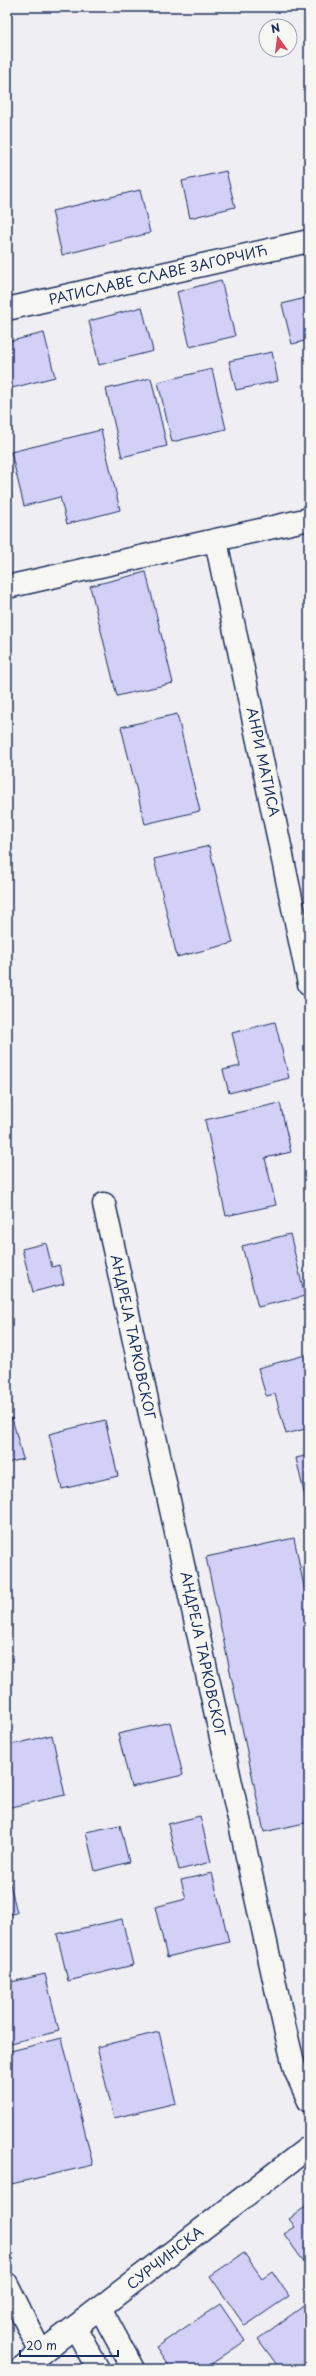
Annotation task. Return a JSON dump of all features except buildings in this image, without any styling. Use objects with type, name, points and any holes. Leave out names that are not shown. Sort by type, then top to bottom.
[{"type":"street","name":"РАТИСЛАВЕ СЛАВЕ ЗАГОРЧИЋ","points":[[7,309],[309,241]]},
{"type":"street","points":[[7,587],[309,519]]},
{"type":"street","name":"АНРИ МАТИСА","points":[[216,541],[309,984]]},
{"type":"street","name":"АНДРЕЈА ТАРКОВСКОГ","points":[[104,1204],[284,2025],[295,2070],[309,2101]]},
{"type":"street","name":"СУРЧИНСКА","points":[[20,2369],[309,2147]]},
{"type":"street","points":[[7,2284],[41,2353]]},
{"type":"street","points":[[100,2308],[133,2369]]},
{"type":"street","points":[[75,2327],[98,2369]]}]
